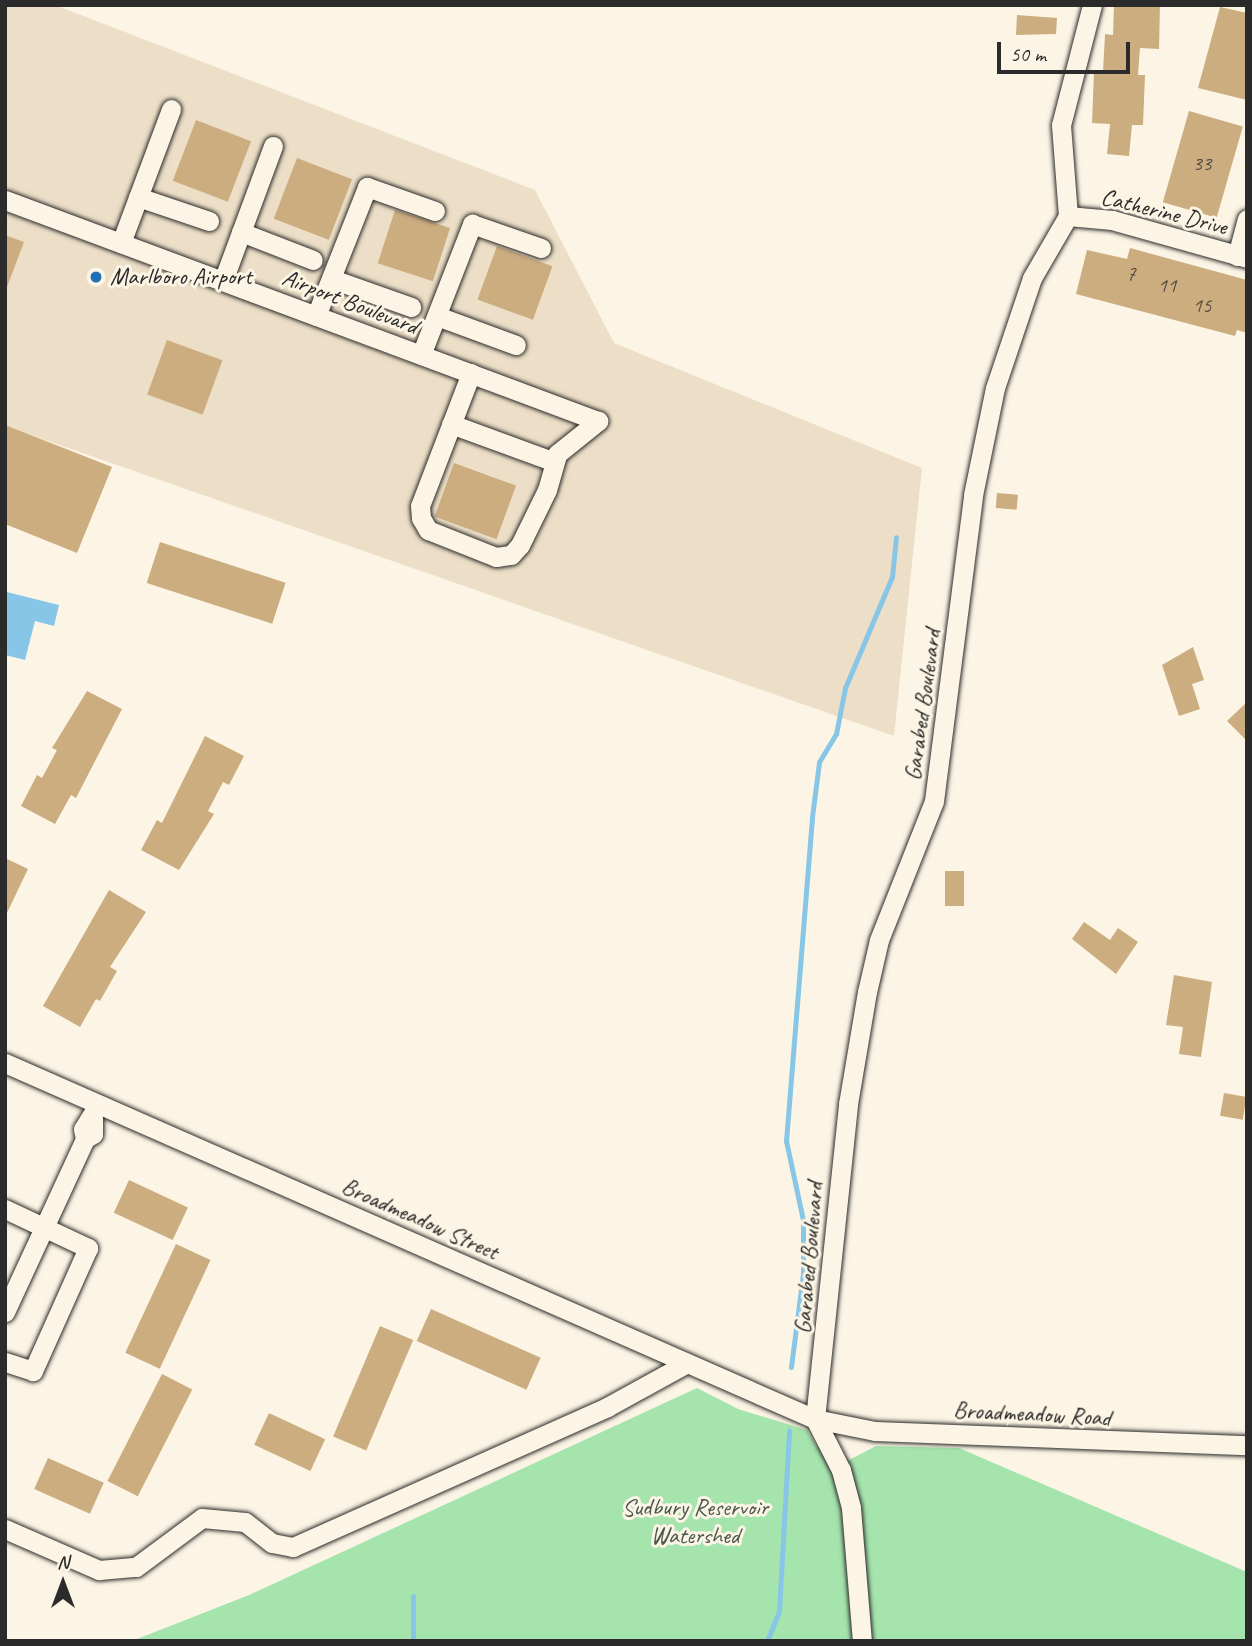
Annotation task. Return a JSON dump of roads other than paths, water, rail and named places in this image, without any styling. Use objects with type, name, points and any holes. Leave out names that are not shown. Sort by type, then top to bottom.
[{"type":"street","points":[[1068,216],[1061,125],[1092,5]]},
{"type":"street","points":[[121,243],[171,109]]},
{"type":"street","points":[[223,281],[273,146]]},
{"type":"street","points":[[317,316],[367,187],[435,211]]},
{"type":"street","points":[[138,197],[209,221]]},
{"type":"street","name":"Airport Boulevard","points":[[5,200],[598,421],[552,461]]},
{"type":"street","name":"Catherine Drive","points":[[1068,216],[1112,220],[1242,257]]},
{"type":"street","name":"Garabed Boulevard","points":[[815,1419],[848,1104],[867,992],[879,940],[934,801],[972,495],[995,388],[1032,278],[1068,216]]},
{"type":"street","points":[[1242,257],[1247,219]]},
{"type":"street","points":[[421,355],[472,224],[541,248]]},
{"type":"street","points":[[241,232],[313,260]]},
{"type":"street","points":[[332,279],[411,307]]},
{"type":"street","points":[[437,316],[516,345]]},
{"type":"street","points":[[451,424],[552,461],[547,490],[520,545],[511,555],[496,557],[428,530],[421,518],[420,506],[451,424],[471,373]]},
{"type":"street","name":"Broadmeadow Street","points":[[5,1063],[96,1111],[815,1419]]},
{"type":"street","points":[[5,1311],[85,1139],[83,1129],[96,1111]]},
{"type":"street","points":[[5,1209],[88,1248],[33,1371],[5,1362]]},
{"type":"street","points":[[5,1529],[100,1570],[136,1567],[202,1517],[245,1522],[272,1543],[293,1547],[607,1406],[687,1363]]},
{"type":"street","points":[[815,1419],[841,1470],[850,1508],[862,1641]]},
{"type":"street","name":"Broadmeadow Road","points":[[815,1419],[875,1431],[1247,1445]]},
{"type":"water","points":[[7,592],[59,605],[54,626],[35,621],[25,660],[5,655]]},
{"type":"waterway","points":[[791,1367],[803,1273],[803,1220],[786,1141],[812,817],[819,762],[836,734],[845,688],[892,577],[896,537]]},
{"type":"waterway","points":[[767,1641],[779,1611],[789,1430]]},
{"type":"waterway","points":[[413,1596],[413,1641]]},
{"type":"place","name":"Marlboro Airport","points":[[96,277]]},
{"type":"park label","name":"Sudbury Reservoir Watershed","points":[[695,1522]]}]
